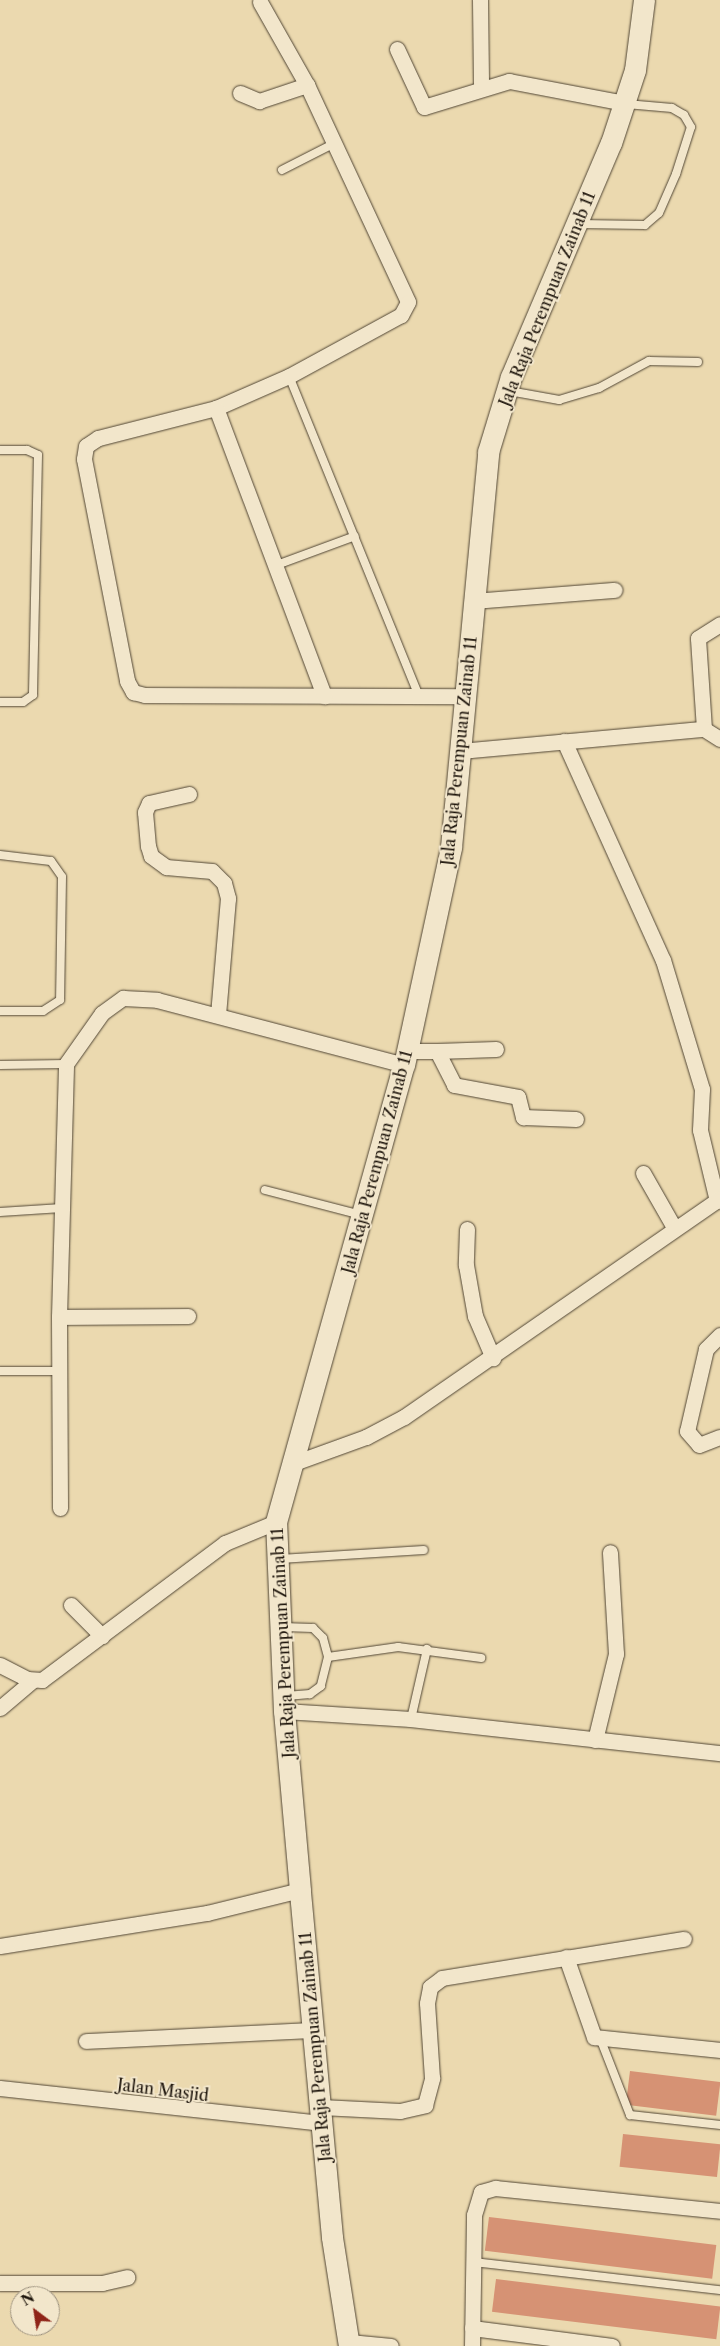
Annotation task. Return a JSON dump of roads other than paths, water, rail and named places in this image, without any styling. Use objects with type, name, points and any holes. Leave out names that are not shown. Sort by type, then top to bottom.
[{"type":"main road","name":"Jala Raja Perempuan Zainab 11","points":[[349,2344],[332,2237],[300,1890],[284,1704],[276,1522],[364,1216],[406,1058],[451,847],[488,452],[507,391],[578,224],[624,104],[635,70],[644,0]]},
{"type":"street","points":[[480,0],[481,87]]},
{"type":"street","points":[[260,2],[307,85],[408,302],[401,315],[289,376],[216,408],[98,438],[84,452],[127,681],[133,692],[145,696],[465,696]]},
{"type":"street","points":[[397,49],[424,107],[481,87],[509,81],[624,104]]},
{"type":"street","points":[[240,93],[259,100],[307,85]]},
{"type":"street","points":[[216,408],[324,696]]},
{"type":"street","points":[[474,601],[615,590]]},
{"type":"street","points":[[704,729],[698,638],[720,624]]},
{"type":"street","points":[[460,751],[704,729],[720,738]]},
{"type":"street","points":[[294,1463],[366,1437],[404,1417],[493,1358],[718,1200],[700,1130],[702,1089],[663,960],[564,741]]},
{"type":"street","points":[[189,794],[149,803],[148,846],[151,856],[166,867],[212,872],[224,883],[228,898],[218,1015]]},
{"type":"street","points":[[60,1508],[59,1317],[66,1064],[102,1013],[123,998],[157,1000],[406,1058],[437,1051],[496,1049]]},
{"type":"street","points":[[437,1051],[448,1078],[458,1088],[518,1097],[523,1117],[576,1119]]},
{"type":"street","points":[[643,1173],[675,1229]]},
{"type":"street","points":[[467,1229],[466,1265],[474,1316],[493,1358]]},
{"type":"street","points":[[59,1317],[188,1316]]},
{"type":"street","points":[[720,1335],[706,1349],[688,1431],[699,1445],[720,1437]]},
{"type":"street","points":[[0,1708],[32,1680],[46,1677],[226,1543],[276,1522]]},
{"type":"street","points":[[595,1740],[616,1654],[610,1552]]},
{"type":"street","points":[[71,1605],[102,1636]]},
{"type":"street","points":[[0,1665],[32,1680]]},
{"type":"street","points":[[284,1704],[720,1753]]},
{"type":"street","points":[[0,1946],[207,1913],[300,1890]]},
{"type":"street","points":[[684,1939],[566,1957],[590,2030],[600,2038],[720,2050]]},
{"type":"street","name":"Jalan Masjid","points":[[0,2088],[322,2115],[420,2109],[429,2099],[431,2085],[430,1987],[442,1978],[566,1957]]},
{"type":"street","points":[[86,2041],[314,2030]]},
{"type":"street","points":[[472,2346],[474,2215],[477,2197],[495,2188],[720,2210]]},
{"type":"street","points":[[0,2284],[102,2283],[127,2277]]},
{"type":"street","points":[[472,2328],[612,2346]]},
{"type":"street","points":[[349,2344],[391,2346]]},
{"type":"lane","points":[[578,224],[645,225],[659,213],[676,174],[691,126],[684,116],[672,108],[624,104]]},
{"type":"lane","points":[[282,170],[335,143]]},
{"type":"lane","points":[[507,391],[559,400],[599,388],[649,361],[698,362]]},
{"type":"lane","points":[[289,376],[419,696]]},
{"type":"lane","points":[[0,450],[27,450],[38,456],[33,695],[23,702],[0,702]]},
{"type":"lane","points":[[274,566],[355,536]]},
{"type":"lane","points":[[0,856],[51,860],[62,877],[60,1000],[43,1011],[0,1011]]},
{"type":"lane","points":[[0,1066],[66,1064]]},
{"type":"lane","points":[[265,1190],[364,1216]]},
{"type":"lane","points":[[0,1212],[62,1208]]},
{"type":"lane","points":[[0,1371],[59,1371]]},
{"type":"lane","points":[[278,1559],[424,1550]]},
{"type":"lane","points":[[282,1627],[313,1628],[323,1638],[328,1657],[321,1686],[310,1694],[284,1704]]},
{"type":"lane","points":[[328,1657],[398,1647],[427,1649],[480,1658]]},
{"type":"lane","points":[[411,1719],[427,1649]]},
{"type":"lane","points":[[600,2038],[630,2115],[720,2125]]},
{"type":"lane","points":[[473,2262],[720,2290]]}]
